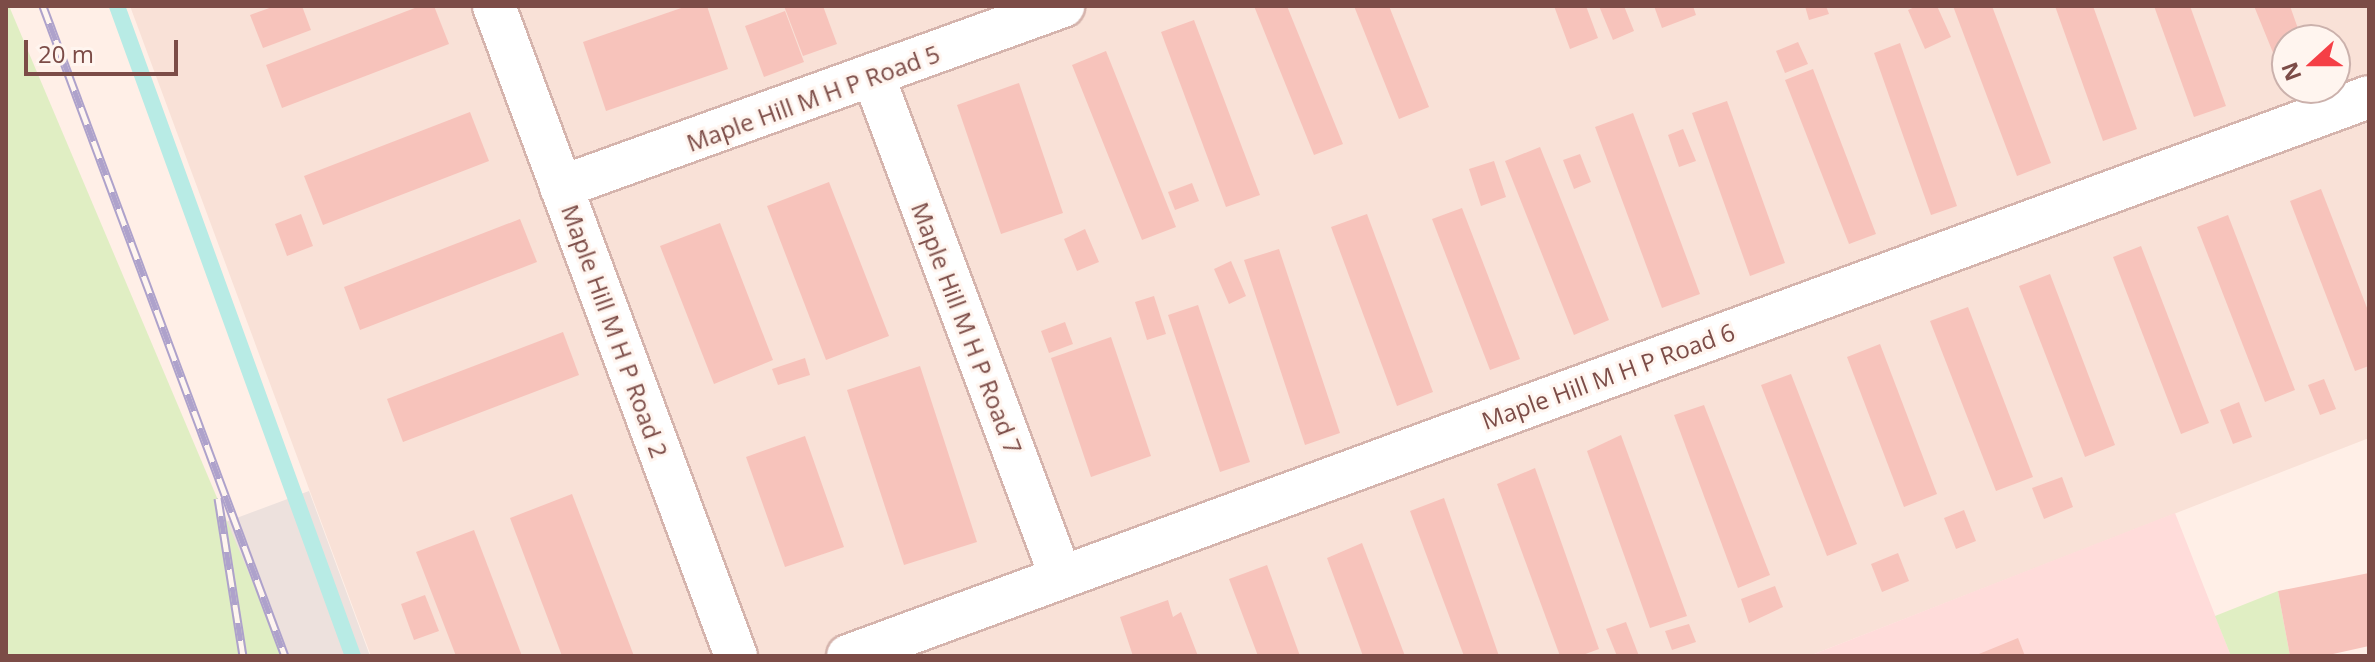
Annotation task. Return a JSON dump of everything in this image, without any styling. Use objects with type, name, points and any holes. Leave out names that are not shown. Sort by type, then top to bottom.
[{"type":"street","name":"Maple Hill M H P Road 2","points":[[494,6],[736,656]]},
{"type":"street","name":"Maple Hill M H P Road 5","points":[[561,187],[874,78],[1063,6]]},
{"type":"street","name":"Maple Hill M H P Road 7","points":[[874,78],[1061,577]]},
{"type":"street","name":"Maple Hill M H P Road 6","points":[[848,656],[2369,97]]},
{"type":"shaded area","points":[[130,6],[2369,6],[2369,438],[1809,656],[371,656]]},
{"type":"shaded area","points":[[309,491],[370,656],[6,656],[6,604]]},
{"type":"shaded area","points":[[2175,513],[2231,656],[1809,656]]},
{"type":"green space","points":[[6,6],[9,6],[284,656],[6,656]]},
{"type":"green space","points":[[2278,591],[2290,656],[2231,656],[2215,616]]},
{"type":"building","points":[[275,6],[302,6],[311,30],[263,48],[250,15]]},
{"type":"building","points":[[420,6],[434,6],[449,44],[282,108],[266,65]]},
{"type":"building","points":[[687,6],[707,6],[728,69],[606,111],[583,42]]},
{"type":"building","points":[[784,6],[823,6],[837,44],[803,56]]},
{"type":"building","points":[[1254,6],[1287,6],[1343,144],[1314,155]]},
{"type":"building","points":[[1354,6],[1389,6],[1429,107],[1399,119]]},
{"type":"building","points":[[1554,6],[1586,6],[1598,38],[1570,49]]},
{"type":"building","points":[[1599,6],[1624,6],[1634,31],[1613,40]]},
{"type":"building","points":[[1654,6],[1693,6],[1696,15],[1662,28]]},
{"type":"building","points":[[1805,6],[1826,6],[1829,14],[1809,20]]},
{"type":"building","points":[[1917,6],[1937,6],[1951,37],[1925,49],[1908,10]]},
{"type":"building","points":[[1953,6],[1992,6],[2051,163],[2017,176]]},
{"type":"building","points":[[2055,6],[2093,6],[2137,129],[2103,141]]},
{"type":"building","points":[[2154,6],[2190,6],[2226,106],[2194,117]]},
{"type":"building","points":[[2254,6],[2290,6],[2296,24],[2271,24],[2271,48]]},
{"type":"building","points":[[785,11],[804,62],[764,77],[745,26]]},
{"type":"building","points":[[1194,20],[1260,195],[1226,207],[1161,32]]},
{"type":"building","points":[[1798,42],[1808,64],[1785,73],[1776,51]]},
{"type":"building","points":[[1900,43],[1957,206],[1931,215],[1874,53]]},
{"type":"building","points":[[1106,51],[1176,227],[1142,240],[1072,65]]},
{"type":"building","points":[[1813,69],[1876,234],[1849,244],[1785,80]]},
{"type":"building","points":[[1019,83],[1063,213],[1001,234],[957,105]]},
{"type":"building","points":[[1727,101],[1785,263],[1750,276],[1692,113]]},
{"type":"building","points":[[470,112],[489,161],[323,225],[304,176]]},
{"type":"building","points":[[1633,113],[1700,294],[1662,308],[1595,127]]},
{"type":"building","points":[[1683,129],[1696,161],[1679,167],[1668,135]]},
{"type":"building","points":[[1540,147],[1609,320],[1574,335],[1505,161]]},
{"type":"building","points":[[1580,154],[1591,182],[1574,189],[1563,160]]},
{"type":"building","points":[[1494,161],[1506,197],[1481,206],[1469,169]]},
{"type":"building","points":[[829,182],[889,336],[826,360],[767,206]]},
{"type":"building","points":[[1192,183],[1199,201],[1175,210],[1168,192]]},
{"type":"building","points":[[2321,189],[2369,313],[2369,366],[2355,371],[2290,201]]},
{"type":"building","points":[[1462,208],[1520,359],[1490,370],[1432,219]]},
{"type":"building","points":[[301,214],[313,246],[287,256],[275,224]]},
{"type":"building","points":[[1367,214],[1433,392],[1397,406],[1331,227]]},
{"type":"building","points":[[2228,215],[2295,390],[2265,402],[2197,227]]},
{"type":"building","points":[[520,219],[537,262],[360,330],[344,287]]},
{"type":"building","points":[[720,223],[773,360],[714,384],[660,246]]},
{"type":"building","points":[[1085,229],[1099,262],[1077,271],[1064,239]]},
{"type":"building","points":[[2141,246],[2209,423],[2181,434],[2113,257]]},
{"type":"building","points":[[1279,249],[1340,433],[1305,445],[1244,260]]},
{"type":"building","points":[[1231,261],[1246,296],[1229,304],[1214,269]]},
{"type":"building","points":[[2050,274],[2115,445],[2085,457],[2019,286]]},
{"type":"building","points":[[1154,296],[1166,334],[1147,340],[1135,302]]},
{"type":"building","points":[[1198,305],[1250,462],[1220,472],[1168,315]]},
{"type":"building","points":[[1968,307],[2033,477],[1996,491],[1930,321]]},
{"type":"building","points":[[1065,322],[1073,344],[1049,353],[1041,331]]},
{"type":"building","points":[[563,332],[579,375],[403,442],[387,399]]},
{"type":"building","points":[[1111,337],[1151,456],[1091,477],[1051,358]]},
{"type":"building","points":[[1880,344],[1937,494],[1904,507],[1847,357]]},
{"type":"building","points":[[805,358],[810,375],[778,385],[772,369]]},
{"type":"building","points":[[920,366],[977,542],[904,565],[847,390]]},
{"type":"building","points":[[1791,374],[1857,544],[1827,556],[1761,385]]},
{"type":"building","points":[[2324,379],[2336,409],[2320,415],[2308,385]]},
{"type":"building","points":[[2239,402],[2252,437],[2233,444],[2220,410]]},
{"type":"building","points":[[1704,405],[1770,575],[1738,588],[1674,415]]},
{"type":"building","points":[[1621,435],[1687,616],[1650,628],[1587,451]]},
{"type":"building","points":[[805,436],[844,547],[785,567],[746,457]]},
{"type":"building","points":[[1535,468],[1599,649],[1580,656],[1560,656],[1497,484]]},
{"type":"building","points":[[2062,477],[2073,507],[2044,519],[2032,488]]},
{"type":"building","points":[[572,494],[634,656],[562,656],[510,518]]},
{"type":"building","points":[[1444,498],[1499,656],[1464,656],[1410,511]]},
{"type":"building","points":[[1964,510],[1976,541],[1956,549],[1944,518]]},
{"type":"building","points":[[474,530],[522,656],[456,656],[416,552]]},
{"type":"building","points":[[1362,543],[1405,656],[1363,656],[1327,558]]},
{"type":"building","points":[[1898,553],[1909,581],[1882,592],[1871,564]]},
{"type":"building","points":[[1267,565],[1300,656],[1258,656],[1229,579]]},
{"type":"building","points":[[2369,573],[2369,646],[2324,656],[2290,656],[2278,591]]},
{"type":"building","points":[[1775,586],[1783,607],[1749,623],[1741,599]]},
{"type":"building","points":[[425,595],[439,631],[414,640],[401,604]]},
{"type":"building","points":[[1168,600],[1173,617],[1181,612],[1198,656],[1133,656],[1120,617]]},
{"type":"building","points":[[1626,622],[1639,656],[1617,656],[1606,629]]},
{"type":"building","points":[[1689,624],[1696,642],[1672,650],[1665,631]]},
{"type":"building","points":[[2018,638],[2025,656],[1974,656]]},
{"type":"waterway","points":[[117,6],[353,656]]},
{"type":"railway","points":[[43,6],[285,656]]},
{"type":"railway","points":[[218,498],[243,656]]}]
